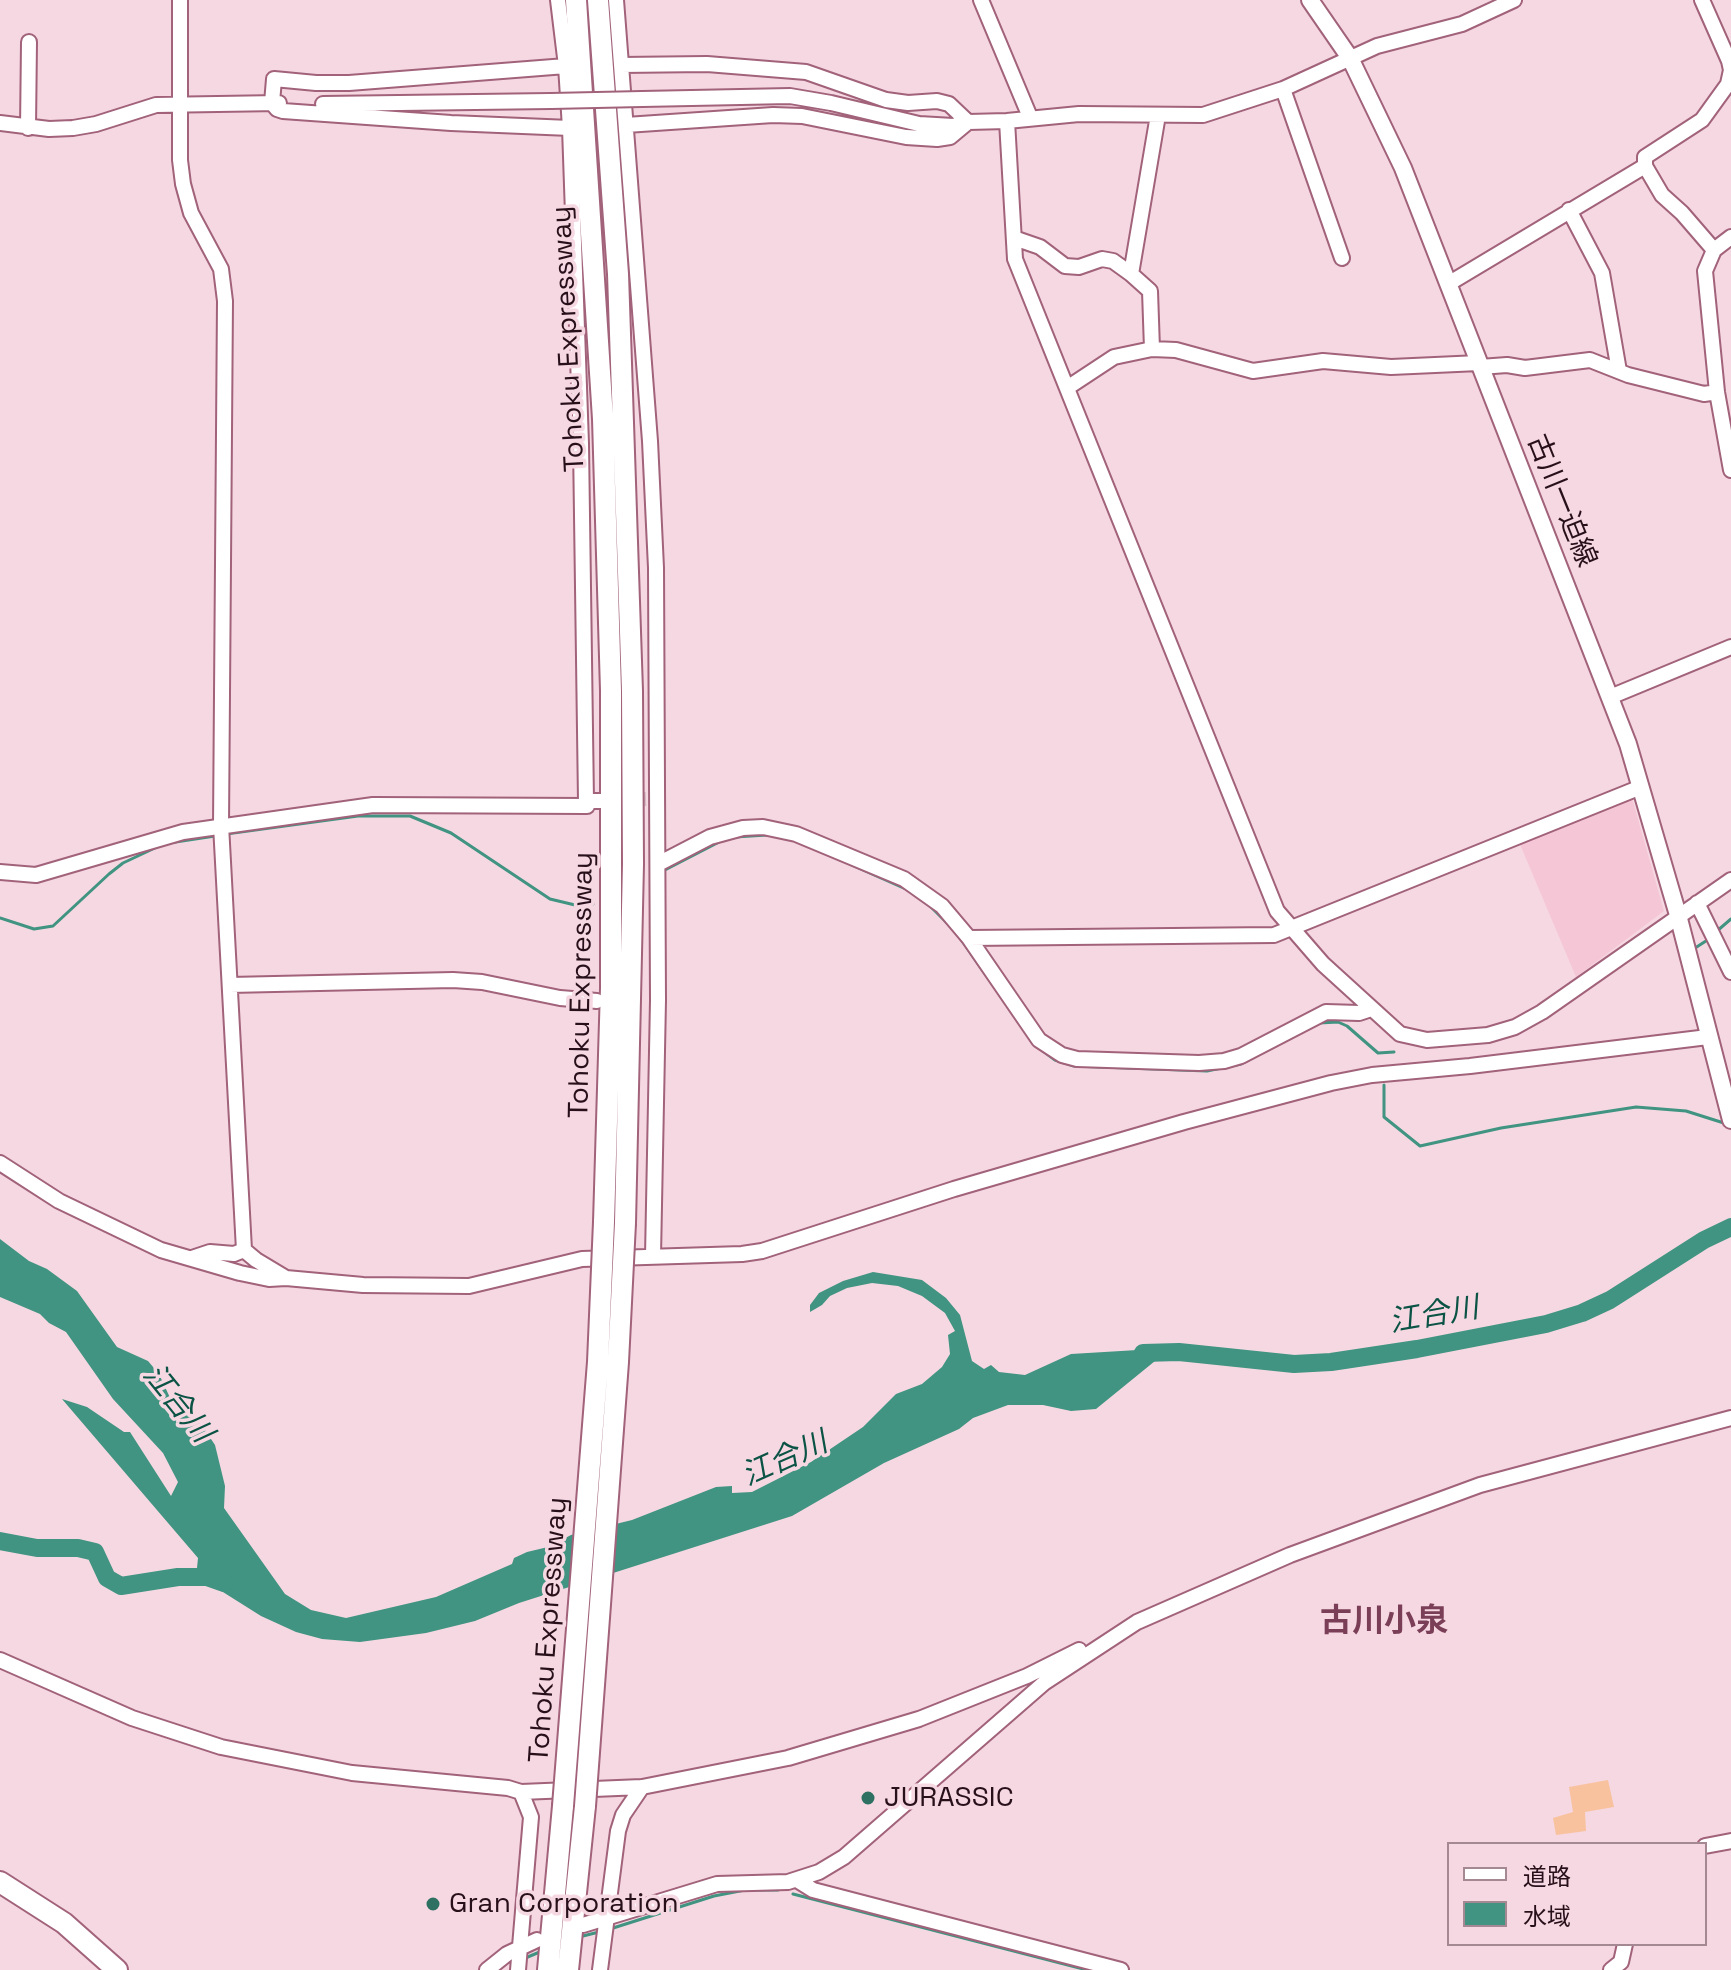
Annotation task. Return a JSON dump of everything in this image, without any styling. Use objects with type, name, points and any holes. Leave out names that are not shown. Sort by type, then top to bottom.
[{"type":"highway","name":"Tohoku Expressway","points":[[568,1970],[585,1806],[618,1362],[611,988],[611,691],[602,403],[576,0]]},
{"type":"highway","name":"Tohoku Expressway","points":[[548,1970],[598,1362],[614,1223],[633,864],[632,691],[618,274],[598,0]]},
{"type":"highway","points":[[0,1882],[64,1923],[117,1970]]},
{"type":"main road","name":"古川一迫線","points":[[1310,0],[1350,58],[1403,168],[1610,697],[1641,787],[1678,915],[1731,1120]]},
{"type":"street","points":[[180,0],[180,160],[183,184],[191,213],[221,269],[225,301],[221,825],[244,1250],[286,1278]]},
{"type":"street","points":[[0,872],[36,875],[154,839],[221,825],[373,805],[587,806],[588,444],[566,66],[558,0]]},
{"type":"street","points":[[616,0],[644,442],[656,568],[652,798],[658,864],[651,1000],[653,1256]]},
{"type":"street","points":[[981,0],[1030,117]]},
{"type":"street","points":[[0,123],[49,129],[96,124],[146,107],[181,103],[341,105],[790,96],[919,124],[953,126],[968,122],[1079,114],[1203,115],[1283,89],[1377,46],[1462,24],[1514,0]]},
{"type":"street","points":[[1702,0],[1729,61],[1728,84],[1702,120],[1645,157],[1645,166],[1662,195],[1714,250]]},
{"type":"street","points":[[28,128],[29,42]]},
{"type":"street","points":[[621,65],[707,64],[806,72],[886,100],[949,104],[968,122]]},
{"type":"street","points":[[566,66],[349,83],[274,79],[272,103],[283,111],[570,128]]},
{"type":"street","points":[[1283,89],[1342,258]]},
{"type":"street","points":[[626,125],[773,115],[802,116],[906,137],[937,139],[950,137],[968,122]]},
{"type":"street","points":[[1131,274],[1158,115]]},
{"type":"street","points":[[1007,121],[1015,259],[1277,911],[1323,964],[1400,1034],[1410,1038],[1442,1039],[1488,1035],[1515,1027],[1542,1012],[1731,880]]},
{"type":"street","points":[[1448,284],[1645,166]]},
{"type":"street","points":[[1569,210],[1602,273],[1619,371]]},
{"type":"street","points":[[1731,237],[1714,250],[1705,271],[1717,392],[1731,470]]},
{"type":"street","points":[[1014,238],[1040,247],[1065,266],[1079,267],[1102,259],[1113,261],[1131,274],[1150,291],[1152,349]]},
{"type":"street","points":[[1067,388],[1114,357],[1152,349],[1176,350],[1253,371],[1323,361],[1391,367],[1507,365],[1525,368],[1590,360],[1704,394],[1717,392]]},
{"type":"street","points":[[1610,697],[1731,647]]},
{"type":"street","points":[[969,938],[1262,936],[1291,930],[1641,787]]},
{"type":"street","points":[[586,801],[602,801]]},
{"type":"street","points":[[658,864],[727,832],[743,828],[779,829],[904,879],[942,906],[969,938],[1039,1040],[1062,1055],[1077,1059],[1224,1061],[1253,1051],[1326,1012],[1351,1014],[1371,1009]]},
{"type":"street","points":[[1697,903],[1731,972]]},
{"type":"street","points":[[230,985],[453,980],[597,1001]]},
{"type":"street","points":[[0,1163],[59,1201],[161,1250],[269,1279],[363,1285],[469,1286],[582,1259],[762,1251],[969,1184],[1331,1083],[1372,1075],[1709,1040]]},
{"type":"street","points":[[192,1258],[210,1252],[234,1254],[244,1250]]},
{"type":"street","points":[[0,1660],[132,1718],[221,1747],[352,1773],[508,1788],[521,1792],[642,1787],[788,1758],[919,1719],[1027,1676],[1137,1622],[1290,1555],[1480,1485],[1731,1418]]},
{"type":"street","points":[[583,1925],[605,1926],[717,1884],[797,1880],[819,1872],[844,1857],[1044,1683],[1137,1622]]},
{"type":"street","points":[[600,1970],[618,1831],[627,1808],[642,1787]]},
{"type":"street","points":[[519,1960],[531,1817],[521,1792]]},
{"type":"street","points":[[1707,1846],[1731,1841]]},
{"type":"street","points":[[797,1880],[813,1890],[1121,1970]]},
{"type":"street","points":[[487,1970],[519,1960],[537,1940]]},
{"type":"street","points":[[1611,1970],[1621,1962],[1625,1946]]},
{"type":"shaded area","points":[[1632,798],[1664,911],[1576,977],[1519,842]]},
{"type":"shaded area","points":[[1608,1780],[1614,1807],[1585,1812],[1586,1831],[1556,1835],[1553,1818],[1573,1812],[1569,1787]]},
{"type":"water","points":[[0,1239],[77,1291],[117,1347],[148,1361],[159,1374],[172,1402],[201,1424],[215,1445],[225,1486],[224,1508],[285,1594],[311,1610],[346,1618],[436,1597],[512,1564],[514,1558],[527,1552],[548,1547],[571,1535],[632,1520],[716,1487],[732,1486],[732,1493],[752,1492],[811,1462],[863,1427],[896,1394],[922,1384],[942,1367],[950,1354],[948,1335],[955,1331],[945,1313],[922,1296],[898,1286],[872,1283],[847,1288],[830,1296],[810,1312],[810,1305],[819,1293],[843,1281],[873,1272],[922,1280],[946,1298],[960,1315],[972,1361],[984,1369],[991,1365],[999,1372],[1025,1375],[1071,1354],[1171,1348],[1096,1409],[1071,1411],[1043,1405],[1008,1405],[973,1418],[959,1429],[884,1463],[792,1516],[519,1603],[475,1621],[426,1633],[360,1642],[322,1639],[296,1632],[261,1616],[207,1582],[197,1568],[198,1558],[62,1399],[87,1407],[124,1432],[130,1432],[171,1496],[178,1482],[163,1453],[113,1399],[66,1332],[40,1314],[0,1297]]},
{"type":"waterway","points":[[226,834],[358,816],[410,816],[451,833],[550,899],[575,905],[593,904]]},
{"type":"waterway","points":[[735,837],[767,835]]},
{"type":"waterway","points":[[169,843],[215,836]]},
{"type":"waterway","points":[[663,871],[723,840]]},
{"type":"waterway","points":[[0,918],[34,929],[53,926],[123,863],[157,847]]},
{"type":"waterway","points":[[827,854],[908,890]]},
{"type":"waterway","points":[[930,906],[950,926]]},
{"type":"waterway","points":[[1717,931],[1731,919]]},
{"type":"waterway","points":[[960,938],[1006,1004]]},
{"type":"waterway","points":[[1692,950],[1709,939]]},
{"type":"waterway","points":[[1319,1023],[1338,1022],[1378,1053],[1394,1052]]},
{"type":"waterway","points":[[1039,1048],[1055,1060],[1074,1066],[1207,1071],[1241,1064],[1291,1038]]},
{"type":"waterway","points":[[1384,1085],[1384,1117],[1420,1146],[1501,1128],[1636,1107],[1686,1111],[1727,1124]]},
{"type":"waterway","name":"江合川","points":[[1143,1353],[1179,1352],[1294,1364],[1331,1362],[1546,1324],[1610,1300],[1704,1240],[1731,1227]]},
{"type":"waterway","points":[[0,1541],[37,1548],[78,1548],[95,1552],[107,1578],[121,1586],[178,1577],[207,1577],[224,1583]]},
{"type":"waterway","points":[[610,1929],[714,1896],[745,1890]]},
{"type":"waterway","points":[[752,1890],[778,1890]]},
{"type":"waterway","points":[[793,1894],[1087,1970]]},
{"type":"waterway","points":[[583,1936],[599,1932]]},
{"type":"waterway","points":[[523,1959],[542,1951]]},
{"type":"tunnel","points":[[602,801],[646,799]]},
{"type":"place","name":"JURASSIC","points":[[868,1798]]},
{"type":"place","name":"Gran Corporation","points":[[433,1904]]},
{"type":"district","name":"古川小泉","points":[[1384,1622]]}]
